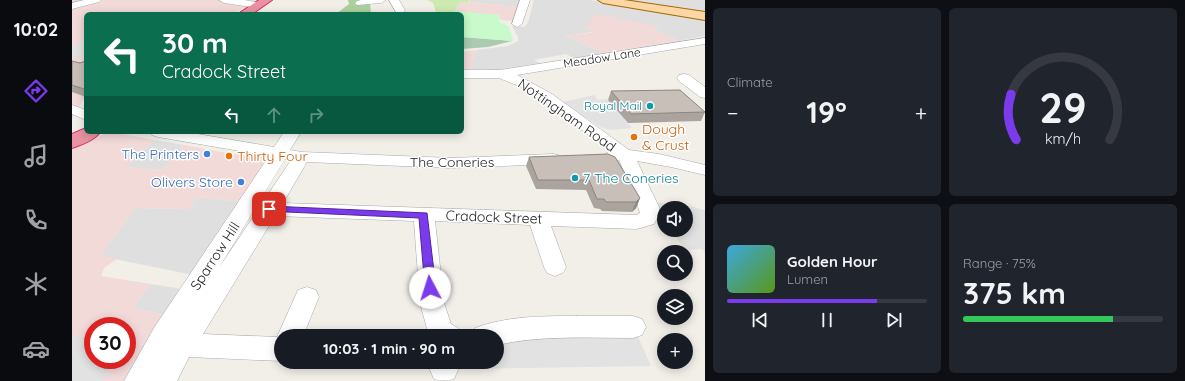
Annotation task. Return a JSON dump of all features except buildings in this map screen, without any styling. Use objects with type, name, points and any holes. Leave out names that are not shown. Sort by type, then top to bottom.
[{"type":"highway","points":[[247,12],[263,3]]},
{"type":"highway","points":[[72,130],[84,125]]},
{"type":"highway","points":[[72,142],[87,134]]},
{"type":"main road","points":[[603,0],[630,2],[705,16]]},
{"type":"street","points":[[72,6],[96,0]]},
{"type":"street","points":[[224,0],[263,3]]},
{"type":"street","points":[[358,4],[381,0]]},
{"type":"street","points":[[394,0],[400,10]]},
{"type":"street","points":[[517,24],[525,0]]},
{"type":"street","name":"Meadow Lane","points":[[500,74],[705,41]]},
{"type":"street","points":[[464,74],[500,74]]},
{"type":"street","name":"Nottingham Road","points":[[500,74],[520,81],[532,88],[567,112],[624,155],[657,158],[705,170]]},
{"type":"street","points":[[684,78],[705,94]]},
{"type":"street","points":[[72,109],[84,113]]},
{"type":"street","name":"The Coneries","points":[[169,134],[302,157],[451,163],[572,158]]},
{"type":"street","name":"Sparrow Hill","points":[[138,381],[150,358],[249,204],[280,154],[286,140],[291,134]]},
{"type":"street","points":[[594,156],[624,155]]},
{"type":"street","name":"Cradock Street","points":[[269,209],[636,222],[647,219],[650,212],[648,203],[624,155]]},
{"type":"street","name":"Sparrow Hill","points":[[162,381],[182,345],[302,157]]},
{"type":"street","points":[[424,215],[432,303],[441,329]]},
{"type":"street","points":[[538,218],[555,267]]},
{"type":"street","points":[[293,329],[307,297]]},
{"type":"street","points":[[504,331],[538,328],[633,327]]},
{"type":"street","points":[[182,345],[274,349]]},
{"type":"shaded area","points":[[72,0],[256,0],[236,12],[84,12],[84,99],[72,119]]},
{"type":"shaded area","points":[[470,0],[520,0],[518,7],[470,2]]},
{"type":"shaded area","points":[[534,0],[591,0],[705,19],[705,36],[678,41],[655,30],[657,26],[585,29],[597,31],[566,36],[604,53],[574,58],[566,54],[534,60],[541,64],[499,70],[472,69],[472,61],[477,50],[508,46],[518,41],[518,37],[512,26],[524,27],[528,23]]},
{"type":"shaded area","points":[[622,0],[705,0],[705,13]]},
{"type":"shaded area","points":[[460,2],[518,7],[514,21],[500,20],[500,16],[455,11]]},
{"type":"shaded area","points":[[597,14],[657,26],[655,30],[678,41],[604,53],[566,36],[595,32],[584,29]]},
{"type":"shaded area","points":[[84,40],[84,54],[72,60],[72,46]]},
{"type":"shaded area","points":[[477,50],[472,61],[472,69],[464,69],[464,52]]},
{"type":"shaded area","points":[[594,95],[598,100],[607,99],[632,128],[610,130],[600,127],[563,102]]},
{"type":"shaded area","points":[[105,134],[122,134],[155,140],[126,167],[162,170],[184,145],[260,159],[263,164],[261,173],[245,202],[195,197],[189,209],[135,208],[101,255],[117,259],[104,268],[101,276],[151,284],[133,308],[165,315],[136,363],[136,317],[84,317],[84,369],[132,369],[125,381],[72,381],[72,149]]},
{"type":"shaded area","points":[[155,140],[184,145],[162,170],[125,167]]},
{"type":"shaded area","points":[[195,197],[245,202],[193,275],[100,256],[135,208],[189,209]]},
{"type":"shaded area","points":[[652,202],[657,202],[657,210]]},
{"type":"shaded area","points":[[693,207],[705,210],[705,253],[702,249],[693,250],[693,245],[682,245],[676,237],[693,237]]},
{"type":"shaded area","points":[[151,284],[182,289],[165,315],[133,308]]},
{"type":"shaded area","points":[[72,335],[84,338],[84,369],[113,369],[102,381],[72,381]]},
{"type":"shaded area","points":[[544,336],[638,337],[651,366],[504,368],[504,342]]},
{"type":"green space","points":[[348,0],[367,0],[370,3],[371,12],[339,12],[349,4]]},
{"type":"green space","points":[[427,0],[470,0],[468,3],[460,2],[455,11],[486,14],[486,16],[464,14],[464,12],[436,12],[433,3]]},
{"type":"green space","points":[[455,11],[500,15],[499,22],[508,26],[513,39],[512,41],[464,37],[464,12]]},
{"type":"green space","points":[[464,37],[512,41],[488,47],[464,49]]},
{"type":"place","name":"Royal Mail","points":[[650,106]]},
{"type":"place","name":"Dough & Crust","points":[[634,137]]},
{"type":"place","name":"The Printers","points":[[207,154]]},
{"type":"place","name":"Thirty Four","points":[[229,156]]},
{"type":"place","name":"7 The Coneries","points":[[575,178]]},
{"type":"place","name":"Olivers Store","points":[[241,182]]},
{"type":"route","points":[[269,209],[424,215],[430,288]]}]
